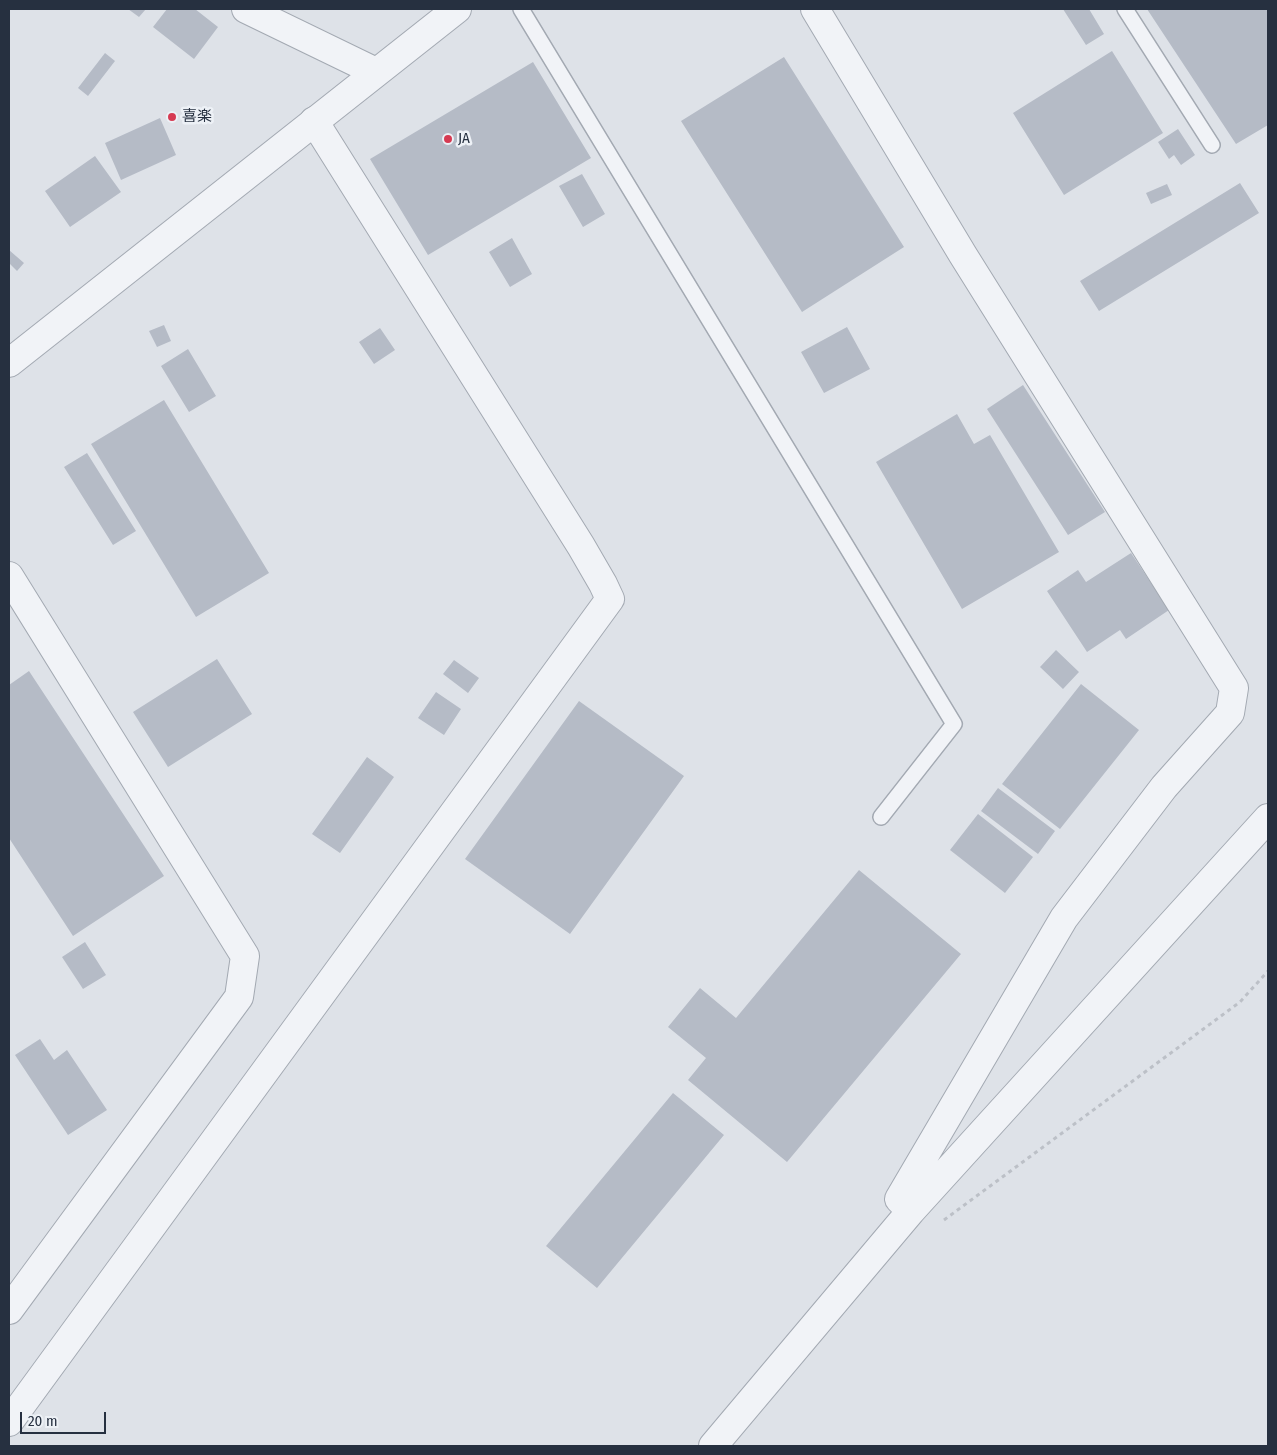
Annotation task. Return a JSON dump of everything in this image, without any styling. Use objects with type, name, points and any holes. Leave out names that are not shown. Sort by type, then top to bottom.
[{"type":"street","points":[[246,9],[376,72]]},
{"type":"street","points":[[9,363],[457,9]]},
{"type":"street","points":[[815,9],[963,255],[1234,688],[1230,713],[1164,787],[1064,918],[899,1199],[911,1211]]},
{"type":"street","points":[[9,1422],[610,598],[581,546],[314,121]]},
{"type":"street","points":[[9,576],[244,956],[239,997],[9,1310]]},
{"type":"street","points":[[713,1446],[911,1211],[1268,818]]},
{"type":"lane","points":[[521,9],[954,724],[881,817]]},
{"type":"lane","points":[[1125,9],[1212,145]]},
{"type":"path","points":[[911,1211],[933,1227],[1240,1002],[1268,971]]},
{"type":"building","points":[[128,9],[146,9],[139,17]]},
{"type":"building","points":[[167,9],[195,9],[218,27],[194,59],[153,27]]},
{"type":"building","points":[[1063,9],[1089,9],[1104,34],[1086,45]]},
{"type":"building","points":[[1147,9],[1268,9],[1268,125],[1236,144]]},
{"type":"building","points":[[1112,51],[1163,133],[1064,195],[1013,113]]},
{"type":"building","points":[[105,53],[115,61],[88,96],[78,88]]},
{"type":"building","points":[[784,57],[904,247],[802,312],[681,121]]},
{"type":"building","points":[[533,62],[591,158],[428,255],[370,159]]},
{"type":"building","points":[[160,118],[176,155],[121,180],[105,143]]},
{"type":"building","points":[[1178,129],[1195,155],[1181,165],[1174,155],[1169,159],[1158,142]]},
{"type":"building","points":[[95,156],[121,192],[70,227],[45,191]]},
{"type":"building","points":[[582,174],[605,214],[583,227],[559,186]]},
{"type":"building","points":[[1240,183],[1259,213],[1099,311],[1080,281]]},
{"type":"building","points":[[1167,184],[1172,195],[1151,204],[1146,193]]},
{"type":"building","points":[[512,238],[532,274],[510,287],[489,252]]},
{"type":"building","points":[[9,250],[24,263],[17,271],[9,263]]},
{"type":"building","points":[[164,325],[171,341],[157,347],[149,331]]},
{"type":"building","points":[[847,327],[870,369],[824,393],[801,352]]},
{"type":"building","points":[[380,328],[395,350],[374,364],[359,342]]},
{"type":"building","points":[[188,349],[216,396],[189,412],[161,366]]},
{"type":"building","points":[[1023,385],[1105,512],[1068,535],[987,409]]},
{"type":"building","points":[[164,400],[269,573],[196,617],[91,444]]},
{"type":"building","points":[[957,414],[974,444],[990,435],[1059,552],[962,609],[876,462]]},
{"type":"building","points":[[87,453],[136,531],[113,545],[64,467]]},
{"type":"building","points":[[1131,553],[1169,610],[1126,639],[1120,630],[1087,652],[1047,591],[1078,570],[1086,582]]},
{"type":"building","points":[[1056,650],[1079,672],[1063,689],[1040,667]]},
{"type":"building","points":[[217,659],[252,714],[168,767],[133,712]]},
{"type":"building","points":[[454,660],[479,678],[468,693],[443,674]]},
{"type":"building","points":[[29,671],[164,876],[73,936],[9,838],[9,685]]},
{"type":"building","points":[[1081,684],[1139,730],[1060,829],[1002,784]]},
{"type":"building","points":[[436,692],[461,709],[444,735],[418,718]]},
{"type":"building","points":[[579,701],[684,776],[570,934],[465,859]]},
{"type":"building","points":[[367,757],[394,777],[340,853],[312,834]]},
{"type":"building","points":[[998,788],[1055,831],[1038,854],[981,811]]},
{"type":"building","points":[[978,814],[1033,857],[1005,893],[950,850]]},
{"type":"building","points":[[859,870],[961,954],[787,1162],[688,1080],[706,1058],[668,1027],[700,988],[736,1018]]},
{"type":"building","points":[[85,942],[106,975],[83,989],[62,957]]},
{"type":"building","points":[[40,1039],[54,1060],[67,1050],[107,1110],[68,1135],[15,1055]]},
{"type":"building","points":[[673,1093],[724,1135],[597,1288],[546,1246]]},
{"type":"place","name":"喜楽","points":[[172,117]]},
{"type":"place","name":"JA","points":[[448,139]]}]
